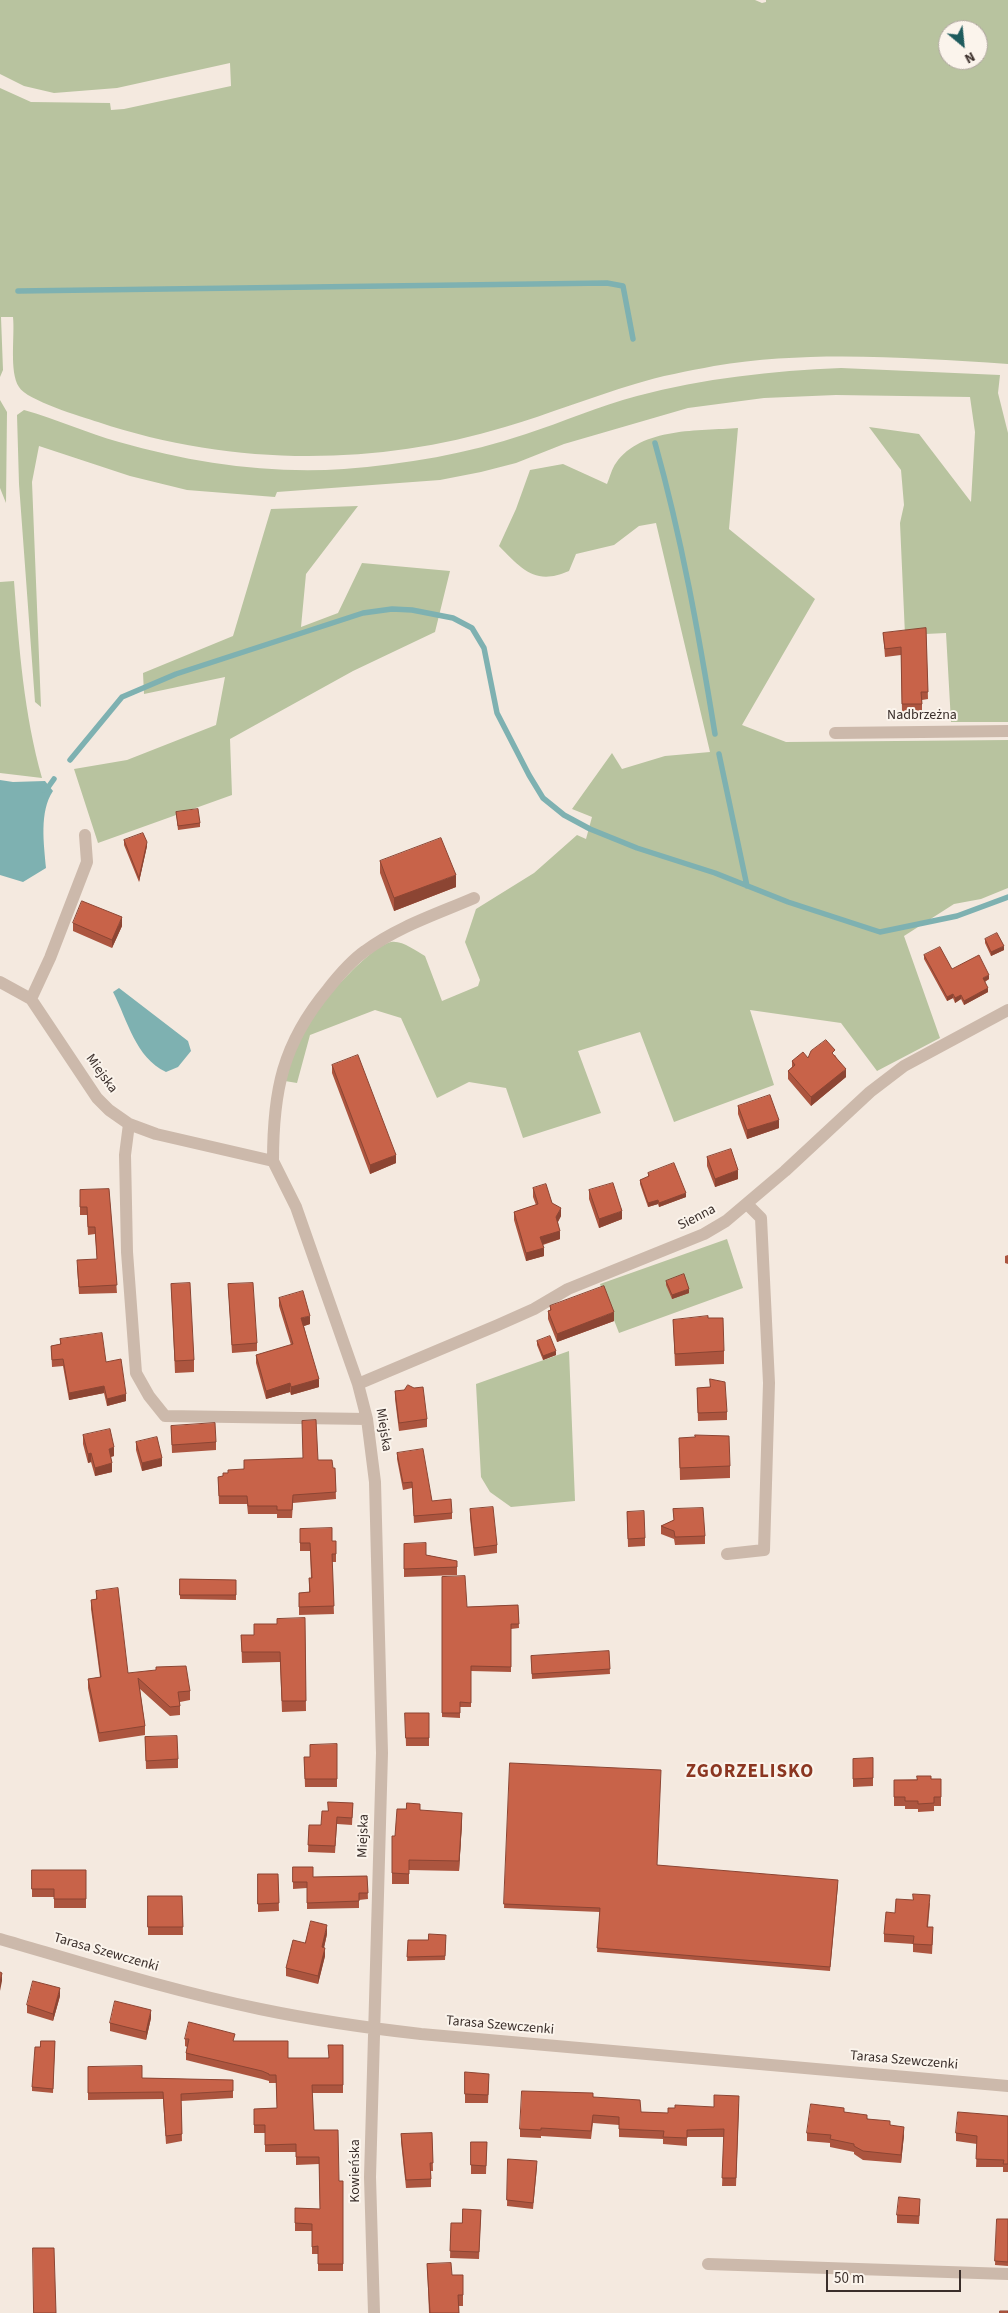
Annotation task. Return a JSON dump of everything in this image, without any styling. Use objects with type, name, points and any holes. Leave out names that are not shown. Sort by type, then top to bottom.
[{"type":"street","name":"Nadbrzeżna","points":[[835,732],[1008,731]]},
{"type":"street","points":[[0,982],[31,999],[50,958],[87,862],[85,835]]},
{"type":"street","points":[[273,1162],[274,1112],[282,1071],[294,1038],[321,996],[364,951],[398,930],[474,898]]},
{"type":"street","name":"Miejska","points":[[31,999],[97,1098],[129,1124],[156,1134],[273,1162],[296,1207],[358,1384],[367,1419],[375,1482],[382,1753],[374,2028]]},
{"type":"street","name":"Sienna","points":[[358,1384],[498,1325],[568,1289],[704,1234],[726,1221],[747,1204],[870,1092],[904,1066],[1008,1010]]},
{"type":"street","points":[[129,1124],[125,1156],[127,1252],[136,1373],[149,1396],[165,1416],[367,1419]]},
{"type":"street","points":[[727,1554],[764,1550],[769,1383],[761,1218],[747,1204]]},
{"type":"street","name":"Tarasa Szewczenki","points":[[0,1939],[101,1968],[252,2007],[374,2028],[421,2034],[1008,2086]]},
{"type":"street","name":"Kowieńska","points":[[374,2028],[370,2177],[374,2313]]},
{"type":"street","points":[[708,2264],[1008,2274]]},
{"type":"green space","points":[[0,0],[755,0],[762,3],[766,2],[766,0],[1008,0],[1008,364],[898,358],[824,357],[751,361],[714,366],[645,381],[505,427],[455,440],[353,455],[301,456],[198,447],[98,422],[43,402],[24,392],[19,387],[14,372],[13,317],[1,317],[3,370],[0,377],[0,88],[31,102],[110,103],[111,110],[124,109],[231,86],[230,63],[117,88],[54,93],[24,86],[0,74]]},
{"type":"green space","points":[[841,368],[1000,375],[998,393],[1008,433],[1008,722],[951,722],[946,633],[905,635],[900,523],[904,505],[901,470],[869,427],[919,434],[971,502],[975,432],[970,397],[836,395],[764,398],[688,408],[564,444],[516,463],[481,472],[440,480],[277,492],[275,497],[187,490],[130,476],[39,446],[32,482],[41,707],[35,702],[19,484],[17,415],[24,410],[119,442],[174,456],[259,468],[287,470],[344,469],[413,461],[459,453],[526,434],[623,400],[687,384],[764,373]]},
{"type":"green space","points":[[0,400],[7,412],[6,503],[0,488]]},
{"type":"green space","points":[[738,428],[729,529],[815,599],[742,725],[786,742],[1008,740],[1008,888],[981,899],[954,904],[904,936],[940,1038],[877,1071],[841,1023],[750,1010],[774,1085],[674,1122],[640,1032],[578,1051],[601,1113],[523,1138],[506,1088],[469,1082],[437,1098],[401,1018],[375,1010],[310,1035],[297,1083],[285,1081],[298,1043],[309,1021],[347,976],[382,946],[391,942],[400,943],[425,956],[442,1001],[478,986],[480,980],[465,942],[476,909],[534,873],[577,835],[586,839],[592,817],[572,809],[612,753],[622,769],[665,756],[710,752],[656,523],[639,526],[614,545],[576,554],[569,571],[547,577],[538,576],[522,568],[499,546],[516,509],[530,470],[563,464],[607,484],[616,463],[627,451],[640,443],[672,433]]},
{"type":"green space","points":[[358,506],[306,574],[301,627],[338,613],[362,563],[450,571],[435,632],[353,671],[230,739],[232,795],[98,843],[74,769],[127,760],[216,725],[225,677],[144,694],[143,673],[233,636],[271,509]]},
{"type":"green space","points":[[14,581],[20,656],[31,730],[42,778],[0,773],[0,582]]},
{"type":"green space","points":[[727,1239],[743,1288],[619,1333],[600,1284]]},
{"type":"green space","points":[[569,1351],[575,1501],[511,1507],[490,1492],[481,1477],[476,1384]]},
{"type":"water","points":[[0,780],[13,782],[45,781],[53,791],[44,818],[46,868],[23,882],[0,875]]},
{"type":"water","points":[[119,988],[188,1041],[191,1051],[178,1067],[166,1072],[155,1065],[140,1048],[113,992]]},
{"type":"building","points":[[926,628],[928,692],[921,692],[922,704],[902,704],[901,647],[885,649],[883,633]]},
{"type":"building","points":[[198,809],[200,823],[178,826],[176,812]]},
{"type":"building","points":[[143,833],[147,842],[139,878],[124,840]]},
{"type":"building","points":[[441,838],[456,875],[394,898],[380,861]]},
{"type":"building","points":[[82,901],[122,917],[112,940],[73,923]]},
{"type":"building","points":[[997,933],[1004,946],[991,952],[985,939]]},
{"type":"building","points":[[940,947],[952,969],[979,955],[989,975],[983,978],[988,988],[964,1001],[961,995],[955,998],[953,994],[947,997],[924,955]]},
{"type":"building","points":[[826,1040],[835,1050],[832,1053],[846,1069],[811,1097],[788,1071],[795,1065],[792,1061],[803,1052],[808,1058],[811,1051]]},
{"type":"building","points":[[358,1055],[396,1155],[370,1165],[332,1065]]},
{"type":"building","points":[[770,1095],[779,1120],[747,1130],[738,1106]]},
{"type":"building","points":[[731,1149],[738,1170],[715,1179],[707,1157]]},
{"type":"building","points":[[674,1163],[686,1193],[659,1203],[658,1200],[648,1203],[640,1180],[649,1176],[648,1173]]},
{"type":"building","points":[[613,1183],[622,1211],[599,1219],[589,1190]]},
{"type":"building","points":[[546,1184],[552,1203],[561,1208],[556,1217],[560,1231],[540,1237],[544,1248],[526,1253],[514,1212],[538,1204],[533,1188]]},
{"type":"building","points":[[109,1189],[117,1285],[79,1287],[77,1260],[97,1259],[95,1227],[88,1227],[87,1207],[80,1207],[80,1190]]},
{"type":"building","points":[[684,1274],[689,1289],[672,1295],[666,1281]]},
{"type":"building","points":[[190,1283],[194,1360],[175,1361],[171,1284]]},
{"type":"building","points":[[253,1283],[257,1343],[232,1345],[228,1284]]},
{"type":"building","points":[[604,1286],[614,1312],[557,1334],[548,1311],[551,1310],[550,1306]]},
{"type":"building","points":[[303,1291],[310,1316],[301,1318],[319,1379],[291,1387],[290,1383],[266,1391],[256,1355],[293,1344],[279,1298]]},
{"type":"building","points":[[708,1316],[708,1318],[723,1318],[724,1351],[675,1354],[673,1320]]},
{"type":"building","points":[[102,1333],[106,1362],[121,1359],[126,1394],[107,1399],[104,1386],[69,1393],[63,1359],[52,1360],[51,1346],[61,1344],[60,1339]]},
{"type":"building","points":[[550,1336],[556,1351],[543,1356],[537,1341]]},
{"type":"building","points":[[710,1379],[725,1382],[727,1412],[698,1413],[697,1388],[710,1387]]},
{"type":"building","points":[[408,1385],[414,1388],[423,1387],[427,1419],[399,1423],[395,1391],[404,1390]]},
{"type":"building","points":[[316,1420],[318,1460],[332,1460],[333,1468],[335,1468],[336,1492],[293,1495],[292,1510],[277,1510],[277,1506],[248,1506],[247,1496],[219,1496],[218,1477],[223,1476],[223,1473],[228,1473],[228,1470],[244,1469],[244,1460],[303,1458],[302,1421]]},
{"type":"building","points":[[215,1423],[216,1442],[172,1445],[171,1426]]},
{"type":"building","points":[[110,1429],[114,1447],[109,1449],[112,1463],[95,1468],[91,1453],[88,1454],[83,1435]]},
{"type":"building","points":[[695,1435],[729,1436],[730,1466],[680,1468],[679,1438],[695,1437]]},
{"type":"building","points":[[157,1437],[162,1458],[142,1463],[136,1442]]},
{"type":"building","points":[[423,1449],[432,1501],[451,1499],[452,1513],[414,1516],[412,1482],[403,1483],[397,1453]]},
{"type":"building","points":[[493,1507],[497,1545],[474,1548],[470,1509]]},
{"type":"building","points":[[703,1508],[705,1536],[675,1537],[674,1531],[661,1526],[674,1520],[673,1509]]},
{"type":"building","points":[[644,1511],[645,1538],[628,1539],[627,1512]]},
{"type":"building","points":[[332,1528],[332,1541],[336,1541],[336,1554],[332,1554],[334,1606],[299,1607],[299,1593],[310,1592],[309,1578],[312,1578],[310,1543],[300,1543],[300,1529]]},
{"type":"building","points":[[426,1543],[426,1555],[457,1561],[457,1567],[404,1569],[404,1544]]},
{"type":"building","points":[[465,1576],[467,1607],[518,1605],[519,1624],[511,1624],[511,1667],[471,1666],[471,1703],[460,1702],[460,1713],[442,1713],[442,1577]]},
{"type":"building","points":[[180,1579],[236,1580],[236,1595],[180,1595]]},
{"type":"building","points":[[118,1588],[128,1673],[156,1670],[156,1667],[186,1666],[190,1691],[178,1692],[180,1706],[170,1707],[138,1678],[145,1726],[99,1733],[88,1679],[101,1677],[91,1600],[97,1599],[96,1591]]},
{"type":"building","points":[[305,1618],[306,1701],[282,1701],[280,1652],[242,1652],[241,1635],[254,1635],[254,1624],[277,1624],[277,1619]]},
{"type":"building","points":[[609,1651],[610,1669],[532,1674],[531,1656]]},
{"type":"building","points":[[405,1713],[429,1713],[429,1738],[406,1738]]},
{"type":"building","points":[[177,1736],[178,1759],[146,1761],[145,1737]]},
{"type":"building","points":[[337,1744],[337,1779],[305,1779],[304,1757],[310,1757],[310,1745]]},
{"type":"building","points":[[873,1758],[873,1778],[853,1779],[853,1759]]},
{"type":"building","points":[[510,1763],[661,1770],[657,1865],[838,1880],[830,1967],[597,1948],[600,1908],[504,1904]]},
{"type":"building","points":[[917,1776],[931,1776],[931,1779],[941,1779],[941,1797],[934,1797],[934,1803],[918,1804],[918,1801],[905,1801],[905,1797],[894,1797],[894,1780],[917,1780]]},
{"type":"building","points":[[328,1802],[353,1803],[352,1818],[337,1817],[335,1846],[308,1845],[309,1825],[321,1825],[322,1811],[328,1811]]},
{"type":"building","points":[[407,1803],[420,1804],[420,1810],[462,1813],[459,1861],[409,1860],[409,1874],[392,1873],[392,1836],[395,1836],[397,1809],[406,1809]]},
{"type":"building","points":[[293,1867],[313,1867],[313,1877],[367,1876],[368,1893],[359,1893],[359,1901],[307,1903],[307,1882],[293,1882]]},
{"type":"building","points":[[32,1870],[86,1870],[86,1899],[54,1899],[54,1889],[32,1889]]},
{"type":"building","points":[[258,1874],[278,1874],[279,1903],[258,1904]]},
{"type":"building","points":[[913,1894],[930,1895],[927,1927],[933,1927],[932,1945],[913,1944],[914,1936],[884,1934],[886,1912],[895,1913],[896,1899],[913,1900]]},
{"type":"building","points":[[148,1896],[182,1896],[183,1927],[148,1927]]},
{"type":"building","points":[[311,1921],[327,1925],[322,1947],[325,1948],[318,1976],[286,1968],[293,1940],[305,1943]]},
{"type":"building","points":[[429,1934],[446,1935],[445,1956],[407,1957],[408,1940],[428,1940]]},
{"type":"building","points":[[33,1981],[60,1988],[53,2014],[27,2005]]},
{"type":"building","points":[[115,2001],[151,2010],[146,2032],[110,2023]]},
{"type":"building","points":[[189,2022],[235,2034],[233,2041],[288,2041],[288,2058],[329,2058],[328,2045],[343,2045],[343,2085],[312,2085],[314,2130],[338,2130],[339,2181],[343,2181],[343,2264],[318,2264],[318,2246],[312,2247],[312,2224],[295,2223],[295,2208],[320,2209],[319,2157],[296,2157],[296,2144],[265,2145],[265,2125],[254,2125],[254,2109],[277,2108],[276,2075],[269,2075],[262,2071],[186,2053],[189,2039],[185,2039]]},
{"type":"building","points":[[41,2041],[55,2041],[53,2089],[32,2087],[35,2047],[40,2047]]},
{"type":"building","points":[[142,2066],[142,2078],[233,2080],[233,2091],[181,2094],[182,2134],[166,2136],[163,2092],[88,2093],[88,2067]]},
{"type":"building","points":[[465,2072],[489,2074],[488,2095],[465,2094]]},
{"type":"building","points":[[522,2091],[593,2093],[593,2097],[640,2100],[641,2112],[668,2113],[668,2108],[675,2108],[675,2105],[714,2107],[714,2095],[739,2096],[736,2178],[722,2178],[724,2129],[687,2130],[687,2138],[663,2137],[664,2131],[619,2129],[619,2117],[593,2115],[591,2131],[541,2128],[541,2130],[520,2129]]},
{"type":"building","points":[[811,2104],[844,2108],[844,2112],[867,2115],[867,2119],[890,2121],[890,2125],[904,2127],[901,2155],[863,2151],[854,2146],[854,2144],[830,2139],[831,2135],[807,2133]]},
{"type":"building","points":[[958,2112],[1008,2116],[1008,2164],[1003,2164],[1004,2160],[976,2159],[977,2136],[956,2133]]},
{"type":"building","points":[[432,2133],[433,2163],[430,2163],[431,2179],[406,2180],[401,2134]]},
{"type":"building","points":[[471,2142],[487,2142],[486,2166],[471,2165]]},
{"type":"building","points":[[508,2159],[537,2161],[533,2203],[507,2200]]},
{"type":"building","points":[[899,2197],[920,2199],[919,2216],[897,2215]]},
{"type":"building","points":[[463,2209],[481,2210],[479,2252],[450,2251],[451,2223],[462,2223]]},
{"type":"building","points":[[997,2219],[1008,2219],[1008,2262],[995,2261]]},
{"type":"building","points":[[33,2248],[54,2248],[56,2313],[34,2313]]},
{"type":"building","points":[[451,2263],[452,2275],[463,2275],[463,2295],[458,2295],[459,2313],[430,2313],[427,2264]]},
{"type":"building","points":[[1000,2311],[1008,2311],[1008,2313],[1000,2313]]},
{"type":"waterway","points":[[18,291],[607,283],[623,286],[633,339]]},
{"type":"waterway","points":[[655,443],[674,515],[703,661],[715,734]]},
{"type":"waterway","points":[[70,760],[122,697],[176,674],[363,613],[392,609],[412,610],[453,618],[472,628],[484,648],[497,713],[529,775],[543,798],[564,815],[590,829],[637,848],[715,873],[788,902],[880,932],[957,916],[1008,897]]},
{"type":"waterway","points":[[719,754],[747,886]]},
{"type":"waterway","points":[[43,790],[54,779]]},
{"type":"district","name":"ZGORZELISKO","points":[[750,1773]]}]
